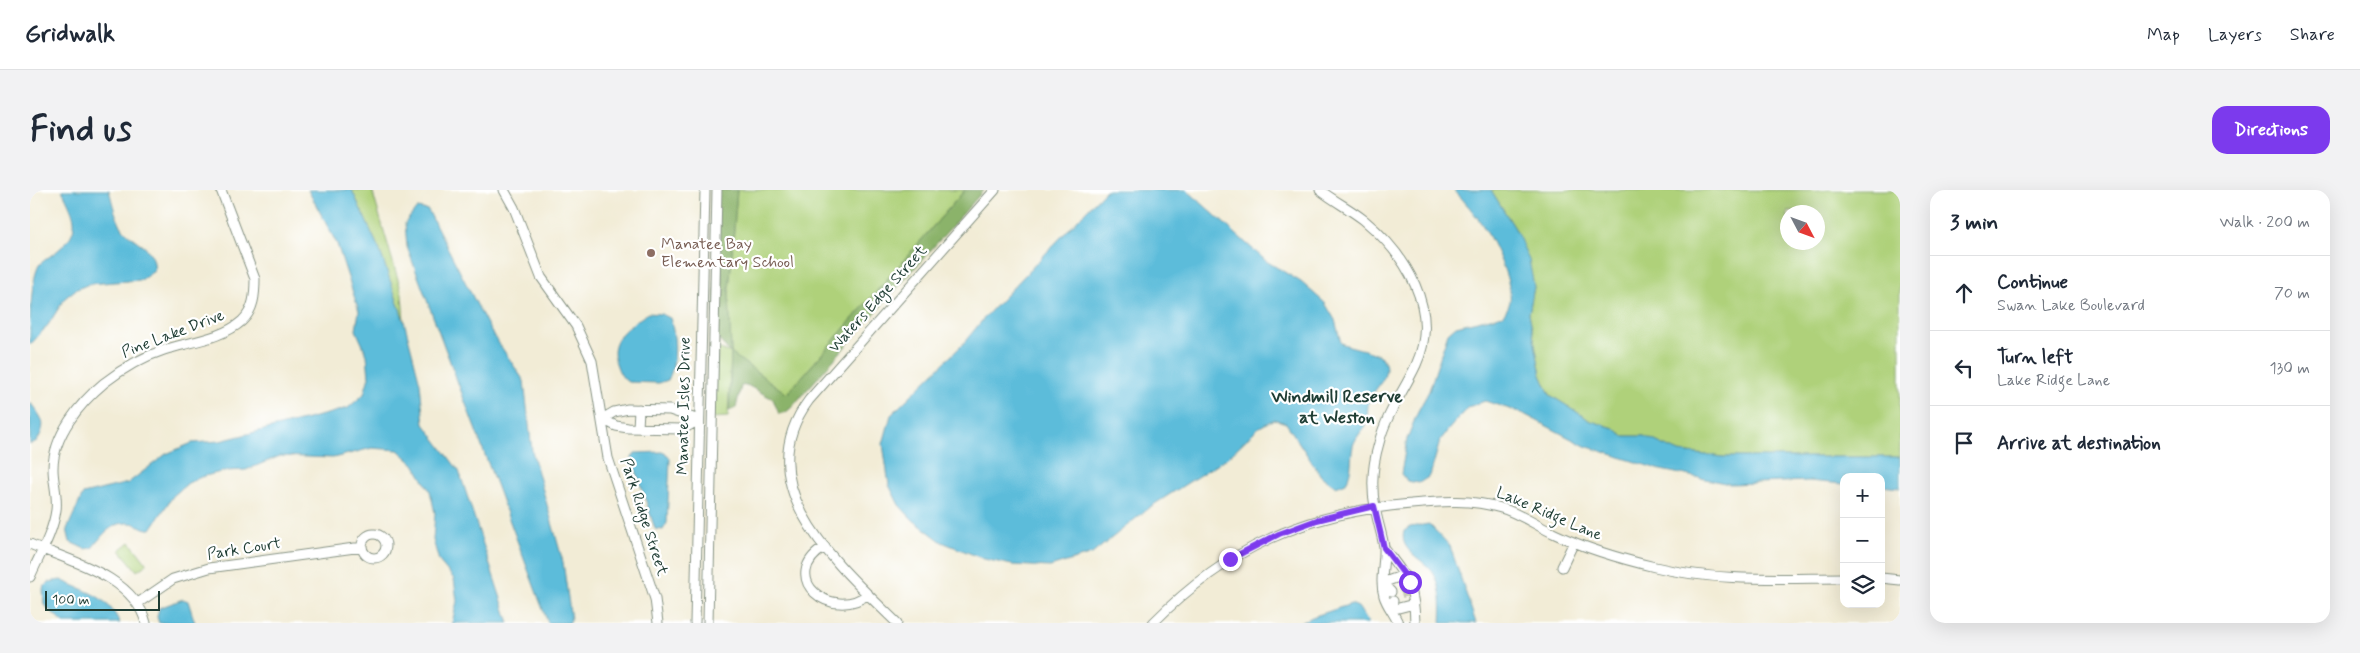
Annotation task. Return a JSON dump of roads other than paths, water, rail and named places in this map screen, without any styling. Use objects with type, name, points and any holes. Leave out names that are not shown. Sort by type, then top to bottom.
[{"type":"street","name":"Pine Lake Drive","points":[[30,577],[56,510],[53,469],[56,446],[88,398],[119,371],[162,351],[230,329],[242,321],[249,312],[255,295],[255,279],[221,190]]},
{"type":"street","name":"Park Ridge Street","points":[[504,190],[514,208],[541,276],[584,340],[597,380],[608,458],[655,599],[658,623]]},
{"type":"street","name":"Manatee Isles Drive","points":[[694,623],[698,420],[706,190]]},
{"type":"street","name":"Manatee Isles Drive","points":[[708,623],[718,190]]},
{"type":"street","name":"Waters Edge Street","points":[[825,547],[802,513],[790,489],[786,459],[790,432],[798,414],[995,190]]},
{"type":"street","points":[[1320,190],[1363,219],[1382,237],[1407,268],[1420,294],[1424,311],[1425,328],[1422,347],[1416,364],[1397,398],[1379,443],[1372,485],[1374,506],[1384,548],[1382,583],[1384,595],[1392,601],[1414,604]]},
{"type":"street","points":[[704,229],[716,230]]},
{"type":"street","points":[[638,428],[639,409]]},
{"type":"street","points":[[602,419],[614,412],[639,409],[670,410],[698,420]]},
{"type":"street","points":[[602,419],[616,426],[683,430],[698,420],[712,418]]},
{"type":"street","name":"Lake Ridge Lane","points":[[1154,623],[1178,598],[1230,559],[1279,534],[1317,520],[1374,506],[1435,502],[1482,503],[1503,508],[1574,542],[1618,558],[1658,568],[1707,575],[1748,578],[1840,578]]},
{"type":"street","points":[[1562,567],[1574,542]]},
{"type":"street","points":[[30,544],[104,576],[124,587],[138,603],[146,622]]},
{"type":"street","name":"Park Court","points":[[138,603],[173,579],[209,568],[362,547]]},
{"type":"street","points":[[868,594],[857,605],[842,610],[827,608],[814,600],[807,586],[806,571],[812,556],[825,547],[897,623]]},
{"type":"street","points":[[1384,548],[1410,582],[1414,604],[1414,623]]},
{"type":"street","points":[[1382,583],[1404,574]]},
{"type":"street","points":[[1404,574],[1406,592],[1414,604]]},
{"type":"street","points":[[1885,578],[1900,580]]},
{"type":"street","points":[[1382,583],[1392,601],[1398,623]]},
{"type":"water","points":[[62,190],[109,190],[118,221],[129,235],[149,252],[154,263],[154,271],[141,280],[89,284],[75,290],[65,298],[48,325],[30,345],[31,304],[36,273],[39,265],[57,251],[71,236],[73,229],[73,215]]},
{"type":"water","points":[[308,190],[352,190],[380,251],[404,321],[420,383],[424,424],[459,471],[509,623],[452,623],[457,601],[454,579],[439,561],[433,540],[435,513],[430,491],[414,464],[398,450],[372,448],[333,458],[280,456],[246,470],[225,471],[201,477],[188,483],[173,496],[151,529],[132,523],[123,523],[112,527],[92,548],[85,549],[70,542],[67,529],[83,494],[128,483],[166,454],[192,443],[220,441],[327,414],[348,408],[364,394],[369,377],[367,355],[356,330],[359,311],[337,244]]},
{"type":"water","points":[[1106,190],[1187,190],[1266,261],[1301,282],[1325,303],[1335,320],[1341,343],[1380,356],[1385,364],[1385,374],[1369,399],[1366,423],[1353,446],[1346,483],[1336,487],[1321,476],[1286,423],[1274,419],[1258,428],[1228,457],[1150,507],[1092,554],[1050,567],[1012,565],[984,559],[942,542],[913,520],[899,505],[889,485],[883,444],[891,415],[962,345],[985,317]]},
{"type":"water","points":[[1454,190],[1491,190],[1516,230],[1529,260],[1534,287],[1529,313],[1541,375],[1550,395],[1591,421],[1614,428],[1624,436],[1644,436],[1679,452],[1723,457],[1900,457],[1900,488],[1885,486],[1885,473],[1840,473],[1840,484],[1808,481],[1730,484],[1661,470],[1585,446],[1522,413],[1485,401],[1468,407],[1448,430],[1440,441],[1430,476],[1419,483],[1407,481],[1401,474],[1407,439],[1418,411],[1429,391],[1448,333],[1456,326],[1503,315],[1509,306],[1509,288],[1502,265],[1487,233]]},
{"type":"water","points":[[417,208],[428,210],[490,330],[524,381],[532,451],[563,562],[571,619],[569,623],[548,623],[407,247],[405,223]]},
{"type":"water","points":[[648,313],[661,314],[670,318],[675,349],[671,373],[668,380],[659,383],[628,382],[622,377],[618,368],[614,357],[614,348],[621,335],[633,323]]},
{"type":"water","points":[[30,402],[43,425],[37,441],[30,444]]},
{"type":"water","points":[[662,452],[668,455],[670,459],[667,523],[663,530],[655,529],[632,458],[635,453]]},
{"type":"water","points":[[1429,524],[1450,546],[1476,623],[1441,623],[1441,599],[1435,576],[1409,550],[1403,539],[1404,531],[1410,527]]},
{"type":"water","points":[[61,580],[102,600],[115,613],[120,623],[64,623],[44,605],[43,588],[49,582]]},
{"type":"water","points":[[183,599],[188,601],[195,623],[159,623],[157,617],[159,608]]},
{"type":"water","points":[[1351,604],[1358,607],[1369,623],[1301,623],[1312,617]]},
{"type":"tunnel","points":[[1404,588],[1407,597]]},
{"type":"place","name":"Manatee Bay Elementary School","points":[[651,253]]},
{"type":"district","name":"Windmill Reserve at Weston","points":[[1337,407]]}]
